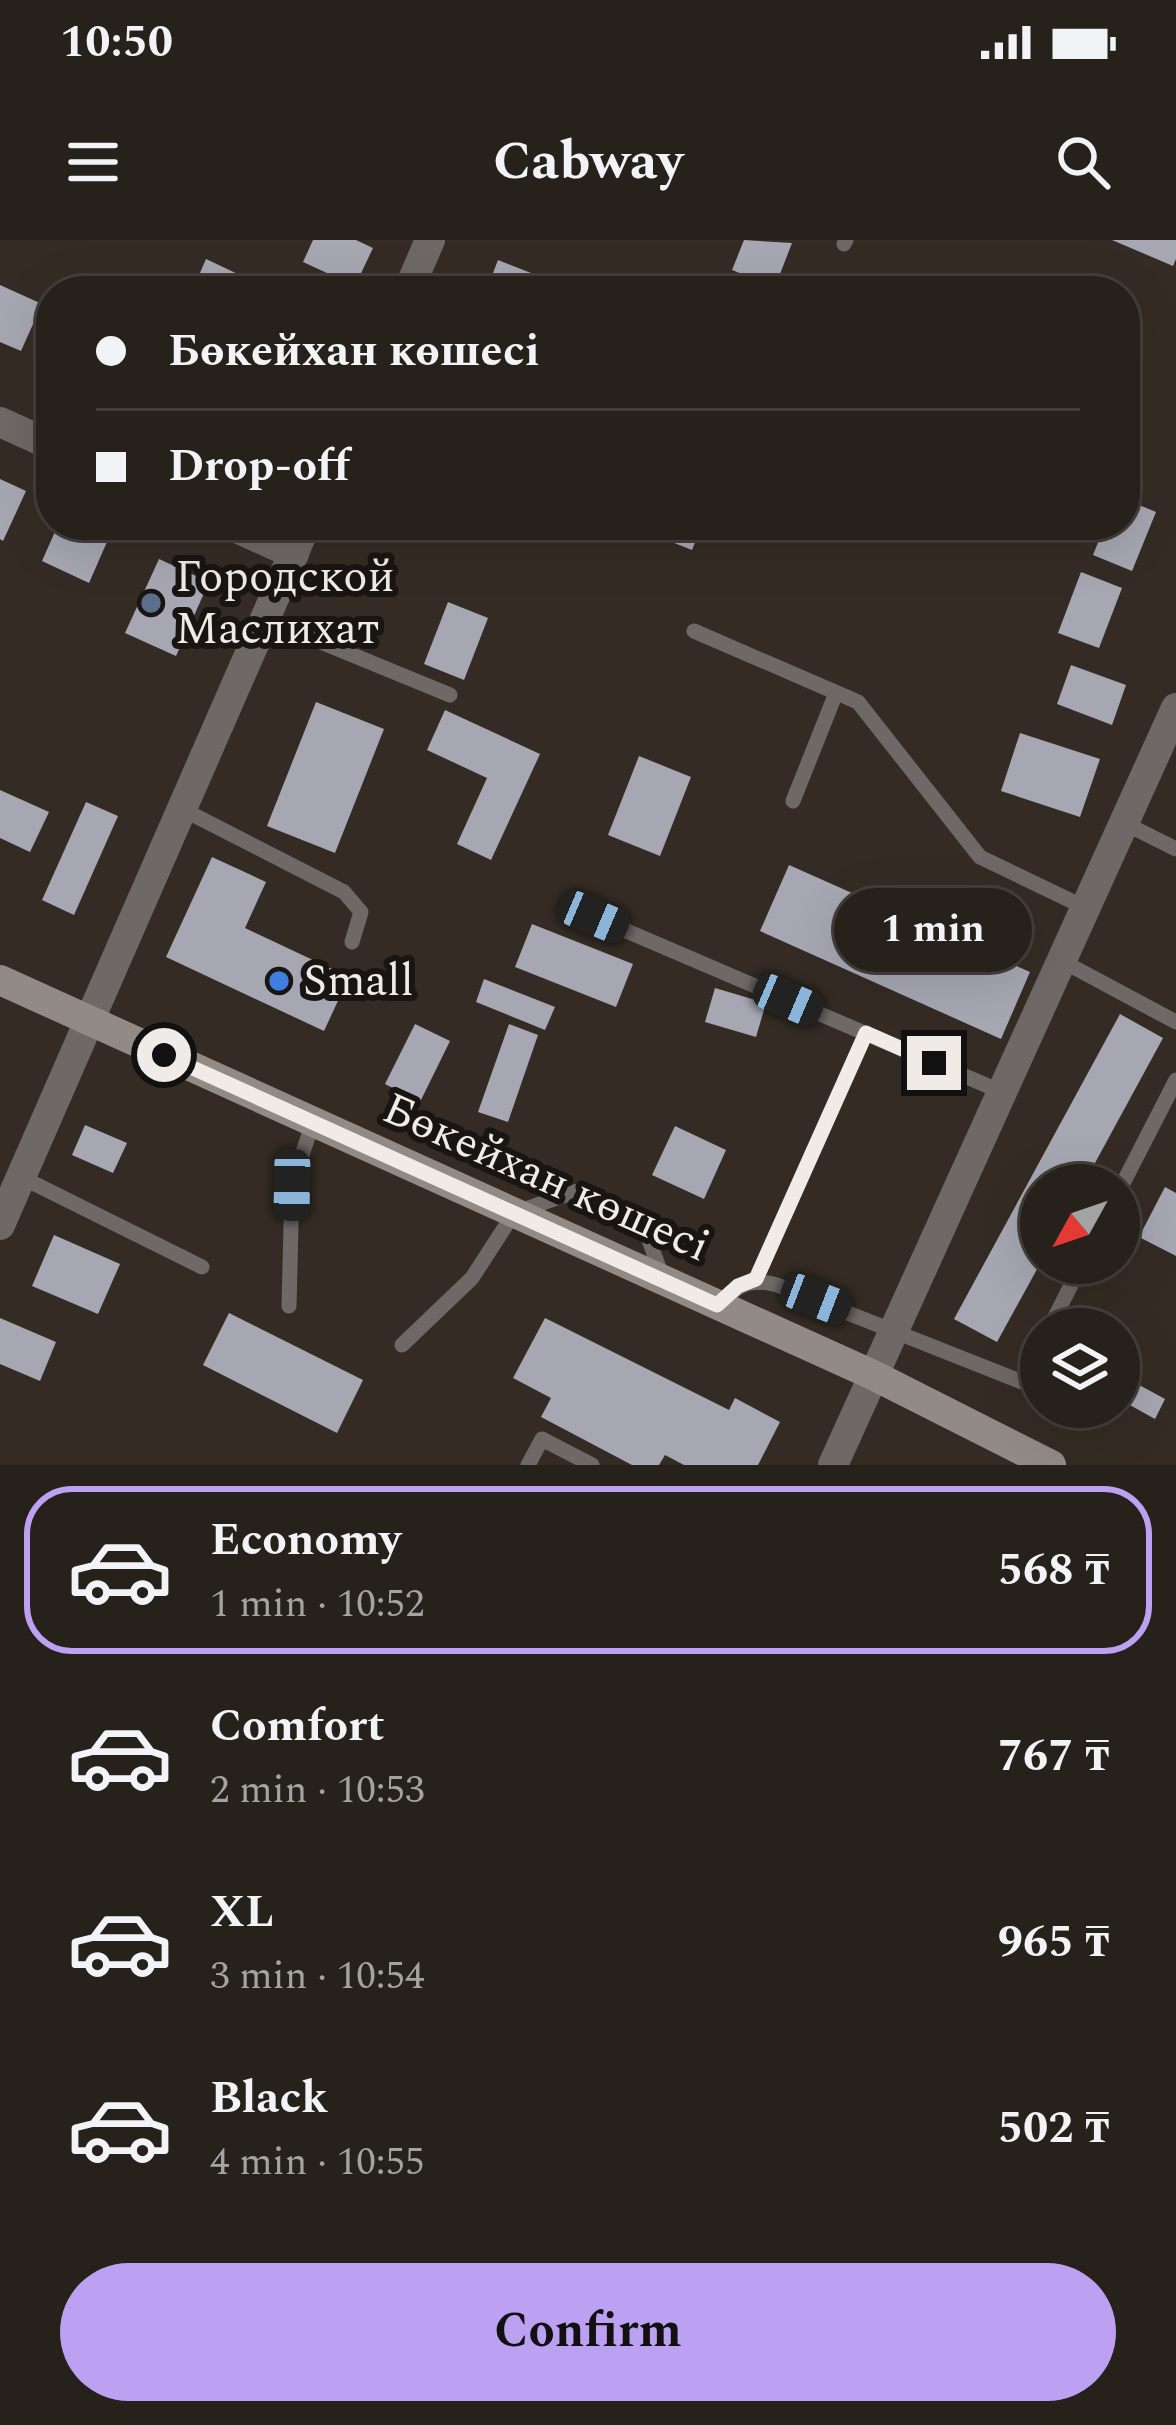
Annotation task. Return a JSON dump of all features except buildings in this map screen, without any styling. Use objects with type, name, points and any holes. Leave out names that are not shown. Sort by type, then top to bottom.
[{"type":"street","points":[[414,276],[430,240]]},
{"type":"street","points":[[0,422],[36,438]]},
{"type":"street","points":[[0,1226],[300,540]]},
{"type":"street","points":[[833,1465],[1124,823],[1167,750],[1176,708]]},
{"type":"street","name":"Бөкейхан көшесі","points":[[0,980],[873,1376],[1051,1465]]},
{"type":"lane","points":[[265,619],[450,695]]},
{"type":"lane","points":[[694,631],[857,702],[980,857],[1086,908]]},
{"type":"lane","points":[[793,801],[836,693]]},
{"type":"lane","points":[[182,809],[344,892],[361,912],[352,942]]},
{"type":"lane","points":[[1124,823],[1176,849]]},
{"type":"lane","points":[[594,917],[1002,1092]]},
{"type":"lane","points":[[1062,961],[1176,1022]]},
{"type":"lane","points":[[756,1279],[866,1033]]},
{"type":"lane","points":[[1135,1164],[1170,1106],[1176,1080]]},
{"type":"lane","points":[[289,1306],[292,1185],[313,1122]]},
{"type":"lane","points":[[22,1177],[202,1267]]},
{"type":"lane","points":[[402,1345],[472,1279],[514,1213],[577,1191],[642,1220],[663,1281]]},
{"type":"lane","points":[[717,1305],[738,1286],[756,1279],[1020,1381]]},
{"type":"lane","points":[[528,1465],[542,1439],[592,1465]]},
{"type":"place","name":"Городской Маслихат","points":[[151,603]]},
{"type":"place","name":"Small","points":[[279,981]]},
{"type":"route","points":[[164,1055],[717,1305],[738,1286],[756,1279],[866,1033],[934,1063]]}]
